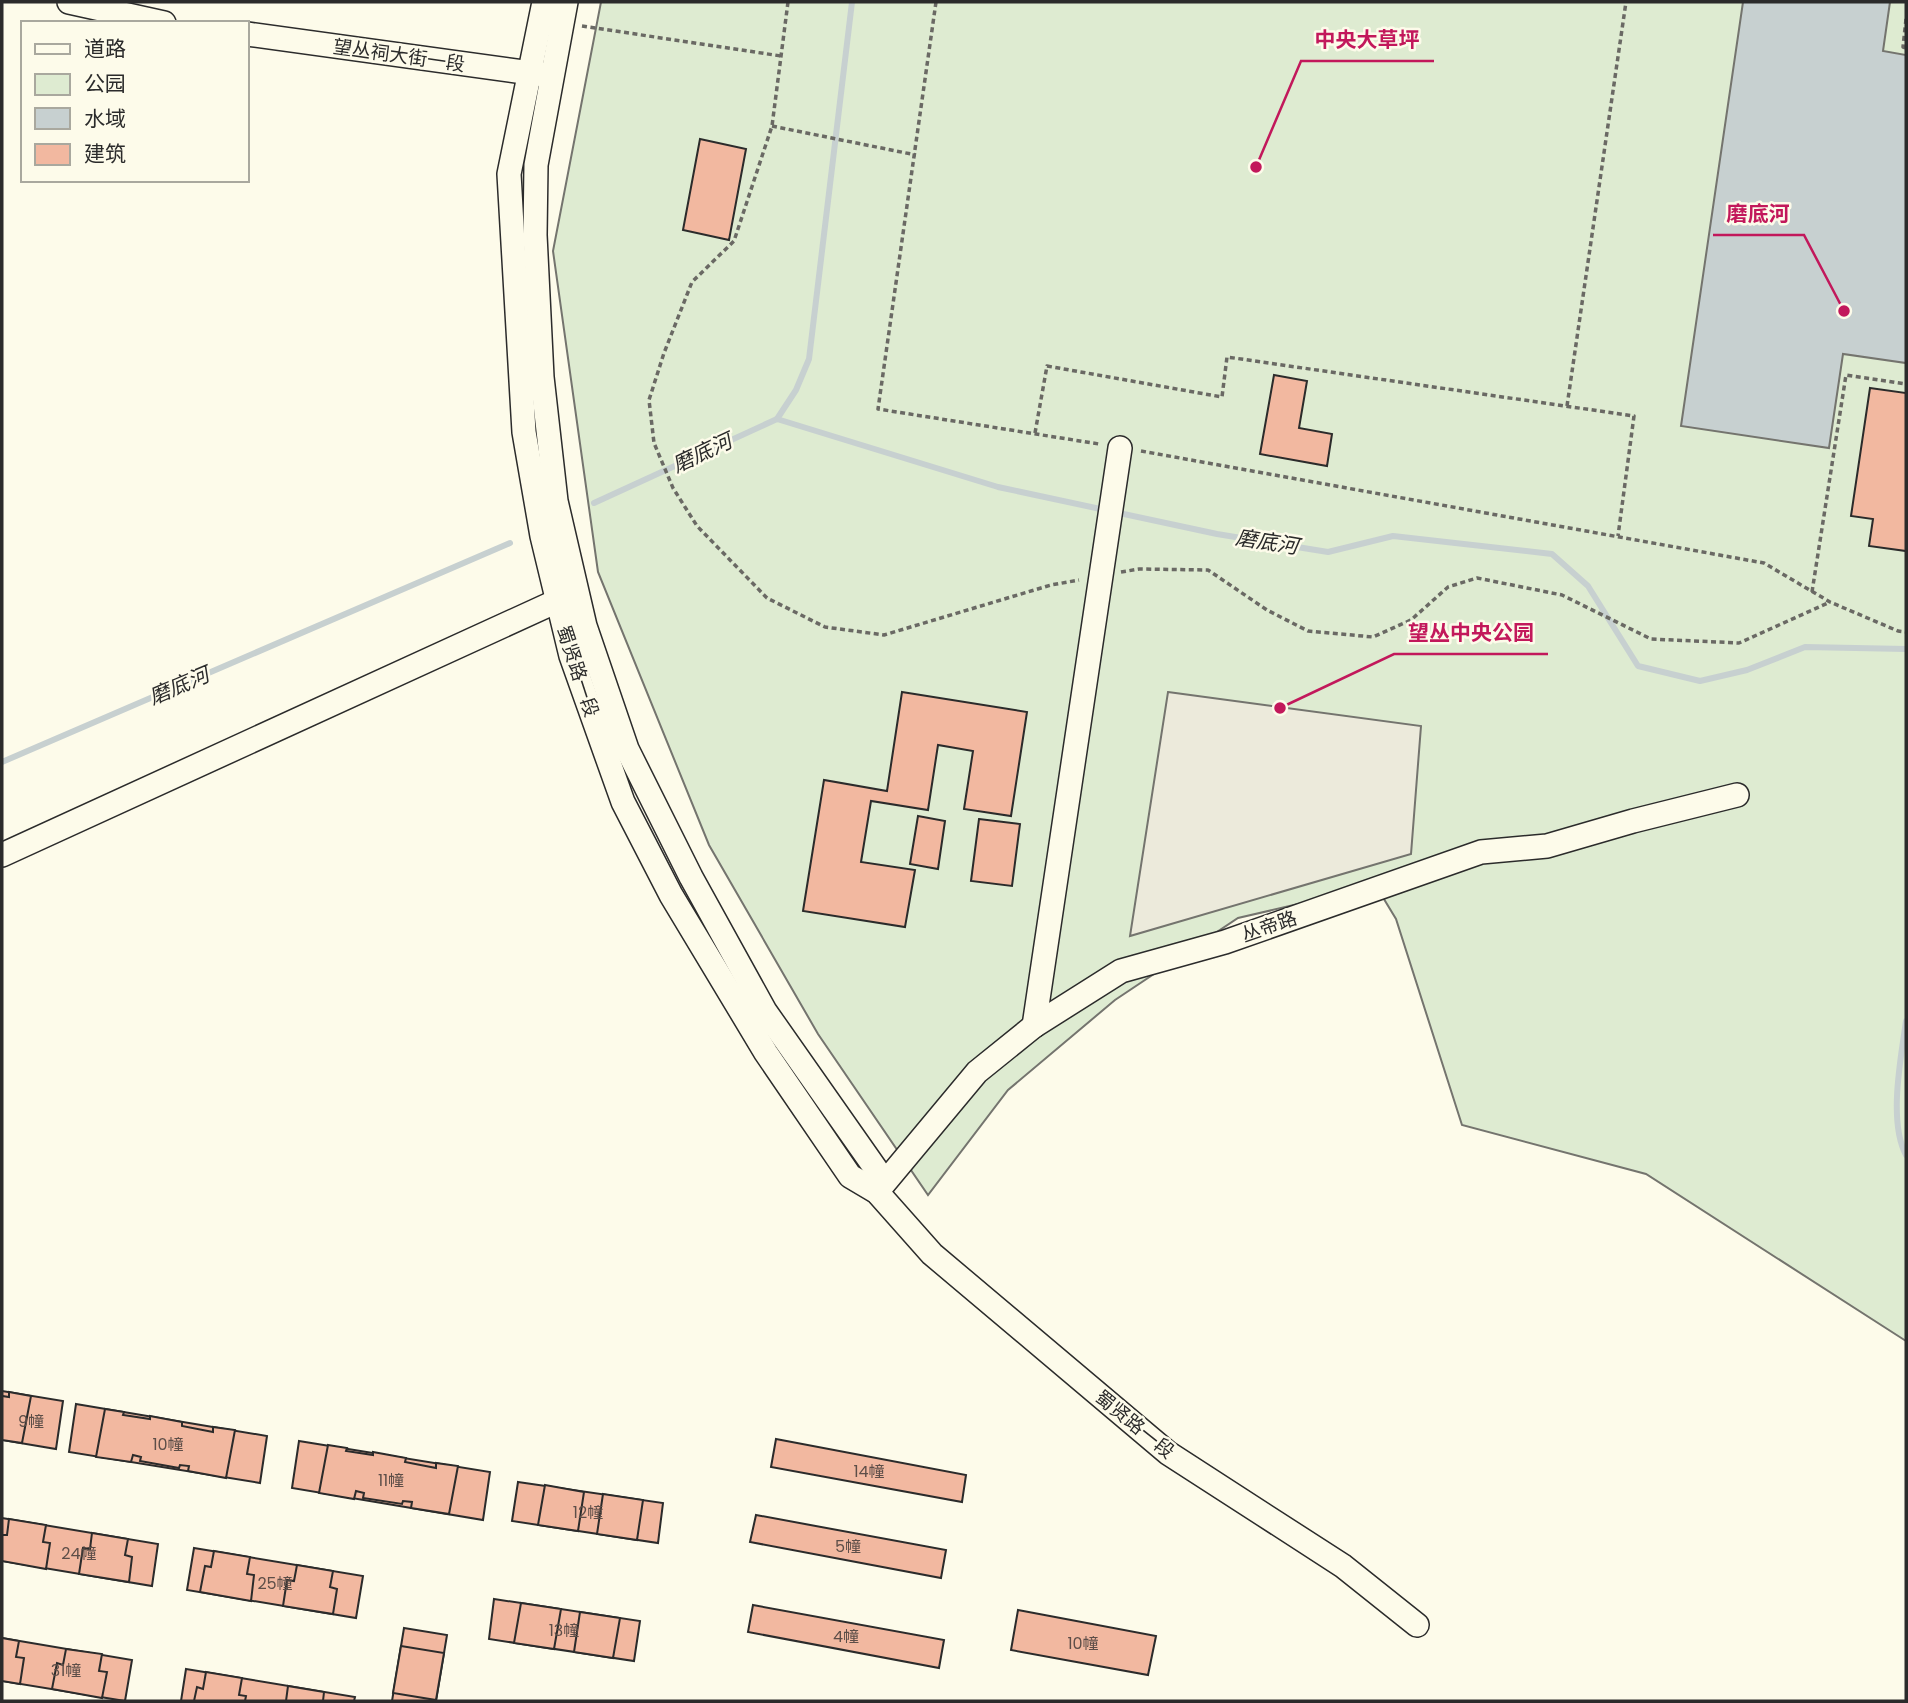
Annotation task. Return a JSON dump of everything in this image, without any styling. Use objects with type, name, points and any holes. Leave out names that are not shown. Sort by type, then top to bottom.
[{"type":"street","points":[[69,2],[155,21]]},
{"type":"street","points":[[541,74],[551,7]]},
{"type":"street","name":"望丛祠大街一段","points":[[248,34],[541,74]]},
{"type":"street","name":"蜀贤路一段","points":[[541,74],[509,174],[524,432],[542,536],[571,656],[623,802],[671,895],[766,1054],[850,1176],[877,1192],[932,1254],[1168,1453],[1343,1566],[1418,1625]]},
{"type":"street","name":"蜀贤路一段","points":[[541,74],[535,235],[542,377],[556,501],[585,626],[627,749],[691,877],[765,1011],[878,1172],[877,1192]]},
{"type":"street","points":[[1034,1026],[1120,448]]},
{"type":"street","points":[[2,855],[557,601]]},
{"type":"street","name":"丛帝路","points":[[877,1192],[977,1072],[1034,1026],[1121,971],[1225,942],[1481,852],[1547,846],[1737,794]]},
{"type":"path","points":[[673,488],[654,443],[649,400],[692,282],[734,241],[772,126],[788,2]]},
{"type":"path","points":[[936,2],[878,409],[1035,433],[1765,563],[1830,602],[1906,632]]},
{"type":"path","points":[[1567,406],[1626,2]]},
{"type":"path","points":[[551,7],[781,56]]},
{"type":"path","points":[[1906,19],[1903,47],[1906,48]]},
{"type":"path","points":[[772,126],[916,155]]},
{"type":"path","points":[[1035,433],[1047,366],[1222,397],[1227,357],[1634,416],[1618,537]]},
{"type":"path","points":[[1812,593],[1846,375],[1906,384]]},
{"type":"path","points":[[1597,613],[1651,639],[1739,643],[1830,602]]},
{"type":"green space","points":[[601,2],[1906,2],[1906,1341],[1646,1174],[1462,1125],[1396,919],[1376,886],[1238,918],[1115,1000],[1008,1090],[928,1195],[818,1034],[709,845],[598,572],[553,251]]},
{"type":"shaded area","points":[[1168,692],[1421,726],[1411,854],[1130,936]]},
{"type":"water","points":[[1743,2],[1890,2],[1883,51],[1906,55],[1906,363],[1843,354],[1829,448],[1681,426]]},
{"type":"building","points":[[700,139],[746,149],[729,240],[683,230]]},
{"type":"building","points":[[1274,375],[1307,381],[1299,428],[1332,434],[1327,466],[1260,454]]},
{"type":"building","points":[[1870,388],[1906,393],[1906,551],[1869,546],[1873,519],[1851,516]]},
{"type":"building","points":[[902,692],[1027,712],[1011,816],[964,809],[973,751],[938,745],[928,810],[871,801],[861,862],[915,870],[905,927],[803,911],[824,780],[887,791]]},
{"type":"building","points":[[918,816],[945,821],[938,869],[910,864]]},
{"type":"building","points":[[979,819],[1020,824],[1012,886],[971,881]]},
{"type":"building","points":[[2,1391],[63,1401],[56,1449],[2,1440]]},
{"type":"building","points":[[9,1392],[31,1396],[22,1443],[2,1440],[2,1396],[9,1397]]},
{"type":"building","points":[[76,1404],[267,1436],[260,1483],[69,1452]]},
{"type":"building","points":[[105,1409],[124,1412],[123,1415],[150,1419],[150,1416],[182,1422],[182,1426],[213,1432],[213,1427],[235,1430],[226,1478],[188,1471],[189,1466],[180,1465],[179,1468],[140,1461],[141,1457],[133,1455],[131,1462],[96,1457]]},
{"type":"building","points":[[776,1439],[966,1475],[962,1502],[771,1467]]},
{"type":"building","points":[[299,1441],[490,1472],[483,1520],[292,1488]]},
{"type":"building","points":[[328,1445],[347,1448],[346,1451],[373,1455],[373,1452],[406,1458],[405,1462],[436,1468],[436,1463],[458,1466],[449,1514],[411,1508],[412,1502],[403,1501],[402,1504],[363,1498],[364,1493],[356,1491],[354,1499],[319,1493]]},
{"type":"building","points":[[518,1482],[663,1503],[658,1543],[512,1521]]},
{"type":"building","points":[[545,1485],[584,1492],[578,1531],[538,1525]]},
{"type":"building","points":[[603,1494],[643,1500],[637,1540],[597,1534]]},
{"type":"building","points":[[756,1515],[946,1550],[941,1578],[750,1542]]},
{"type":"building","points":[[2,1518],[158,1544],[152,1586],[2,1561]]},
{"type":"building","points":[[9,1519],[46,1525],[43,1542],[50,1543],[46,1569],[2,1561],[2,1535],[7,1535]]},
{"type":"building","points":[[92,1533],[128,1539],[125,1555],[132,1557],[129,1582],[79,1574],[83,1548],[90,1549]]},
{"type":"building","points":[[194,1548],[363,1576],[356,1618],[187,1590]]},
{"type":"building","points":[[214,1551],[250,1557],[247,1574],[254,1575],[251,1601],[200,1592],[205,1566],[211,1567]]},
{"type":"building","points":[[297,1565],[333,1571],[330,1587],[337,1589],[333,1614],[283,1606],[287,1580],[294,1581]]},
{"type":"building","points":[[494,1599],[640,1621],[634,1661],[489,1639]]},
{"type":"building","points":[[521,1603],[561,1609],[554,1649],[514,1643]]},
{"type":"building","points":[[753,1605],[944,1640],[939,1668],[748,1632]]},
{"type":"building","points":[[1018,1610],[1156,1636],[1148,1675],[1011,1650]]},
{"type":"building","points":[[580,1612],[620,1618],[613,1658],[574,1652]]},
{"type":"building","points":[[404,1628],[447,1635],[436,1701],[392,1701]]},
{"type":"building","points":[[2,1638],[132,1660],[125,1701],[2,1681]]},
{"type":"building","points":[[2,1638],[19,1641],[16,1657],[24,1658],[20,1684],[2,1681]]},
{"type":"building","points":[[401,1646],[444,1653],[436,1700],[393,1693]]},
{"type":"building","points":[[66,1649],[102,1654],[99,1671],[107,1672],[102,1698],[52,1689],[57,1663],[63,1665]]},
{"type":"building","points":[[186,1669],[355,1697],[354,1701],[181,1701]]},
{"type":"building","points":[[206,1672],[242,1678],[239,1695],[246,1696],[245,1701],[194,1701],[197,1687],[203,1689]]},
{"type":"building","points":[[288,1686],[324,1692],[323,1701],[286,1701]]},
{"type":"waterway","points":[[777,419],[796,390],[809,359],[852,2]]},
{"type":"waterway","name":"磨底河","points":[[594,503],[777,419],[998,487],[1217,534],[1328,552],[1393,536],[1552,554],[1588,586],[1638,666],[1700,681],[1747,670],[1805,647],[1906,649]]},
{"type":"waterway","name":"磨底河","points":[[2,762],[510,543]]},
{"type":"waterway","name":"磨底河","points":[[1906,1021],[1897,1089],[1898,1125],[1906,1155]]},
{"type":"place","name":"中央大草坪","points":[[1256,167]]},
{"type":"place","name":"磨底河","points":[[1844,311]]},
{"type":"place","name":"望丛中央公园","points":[[1280,708]]}]
